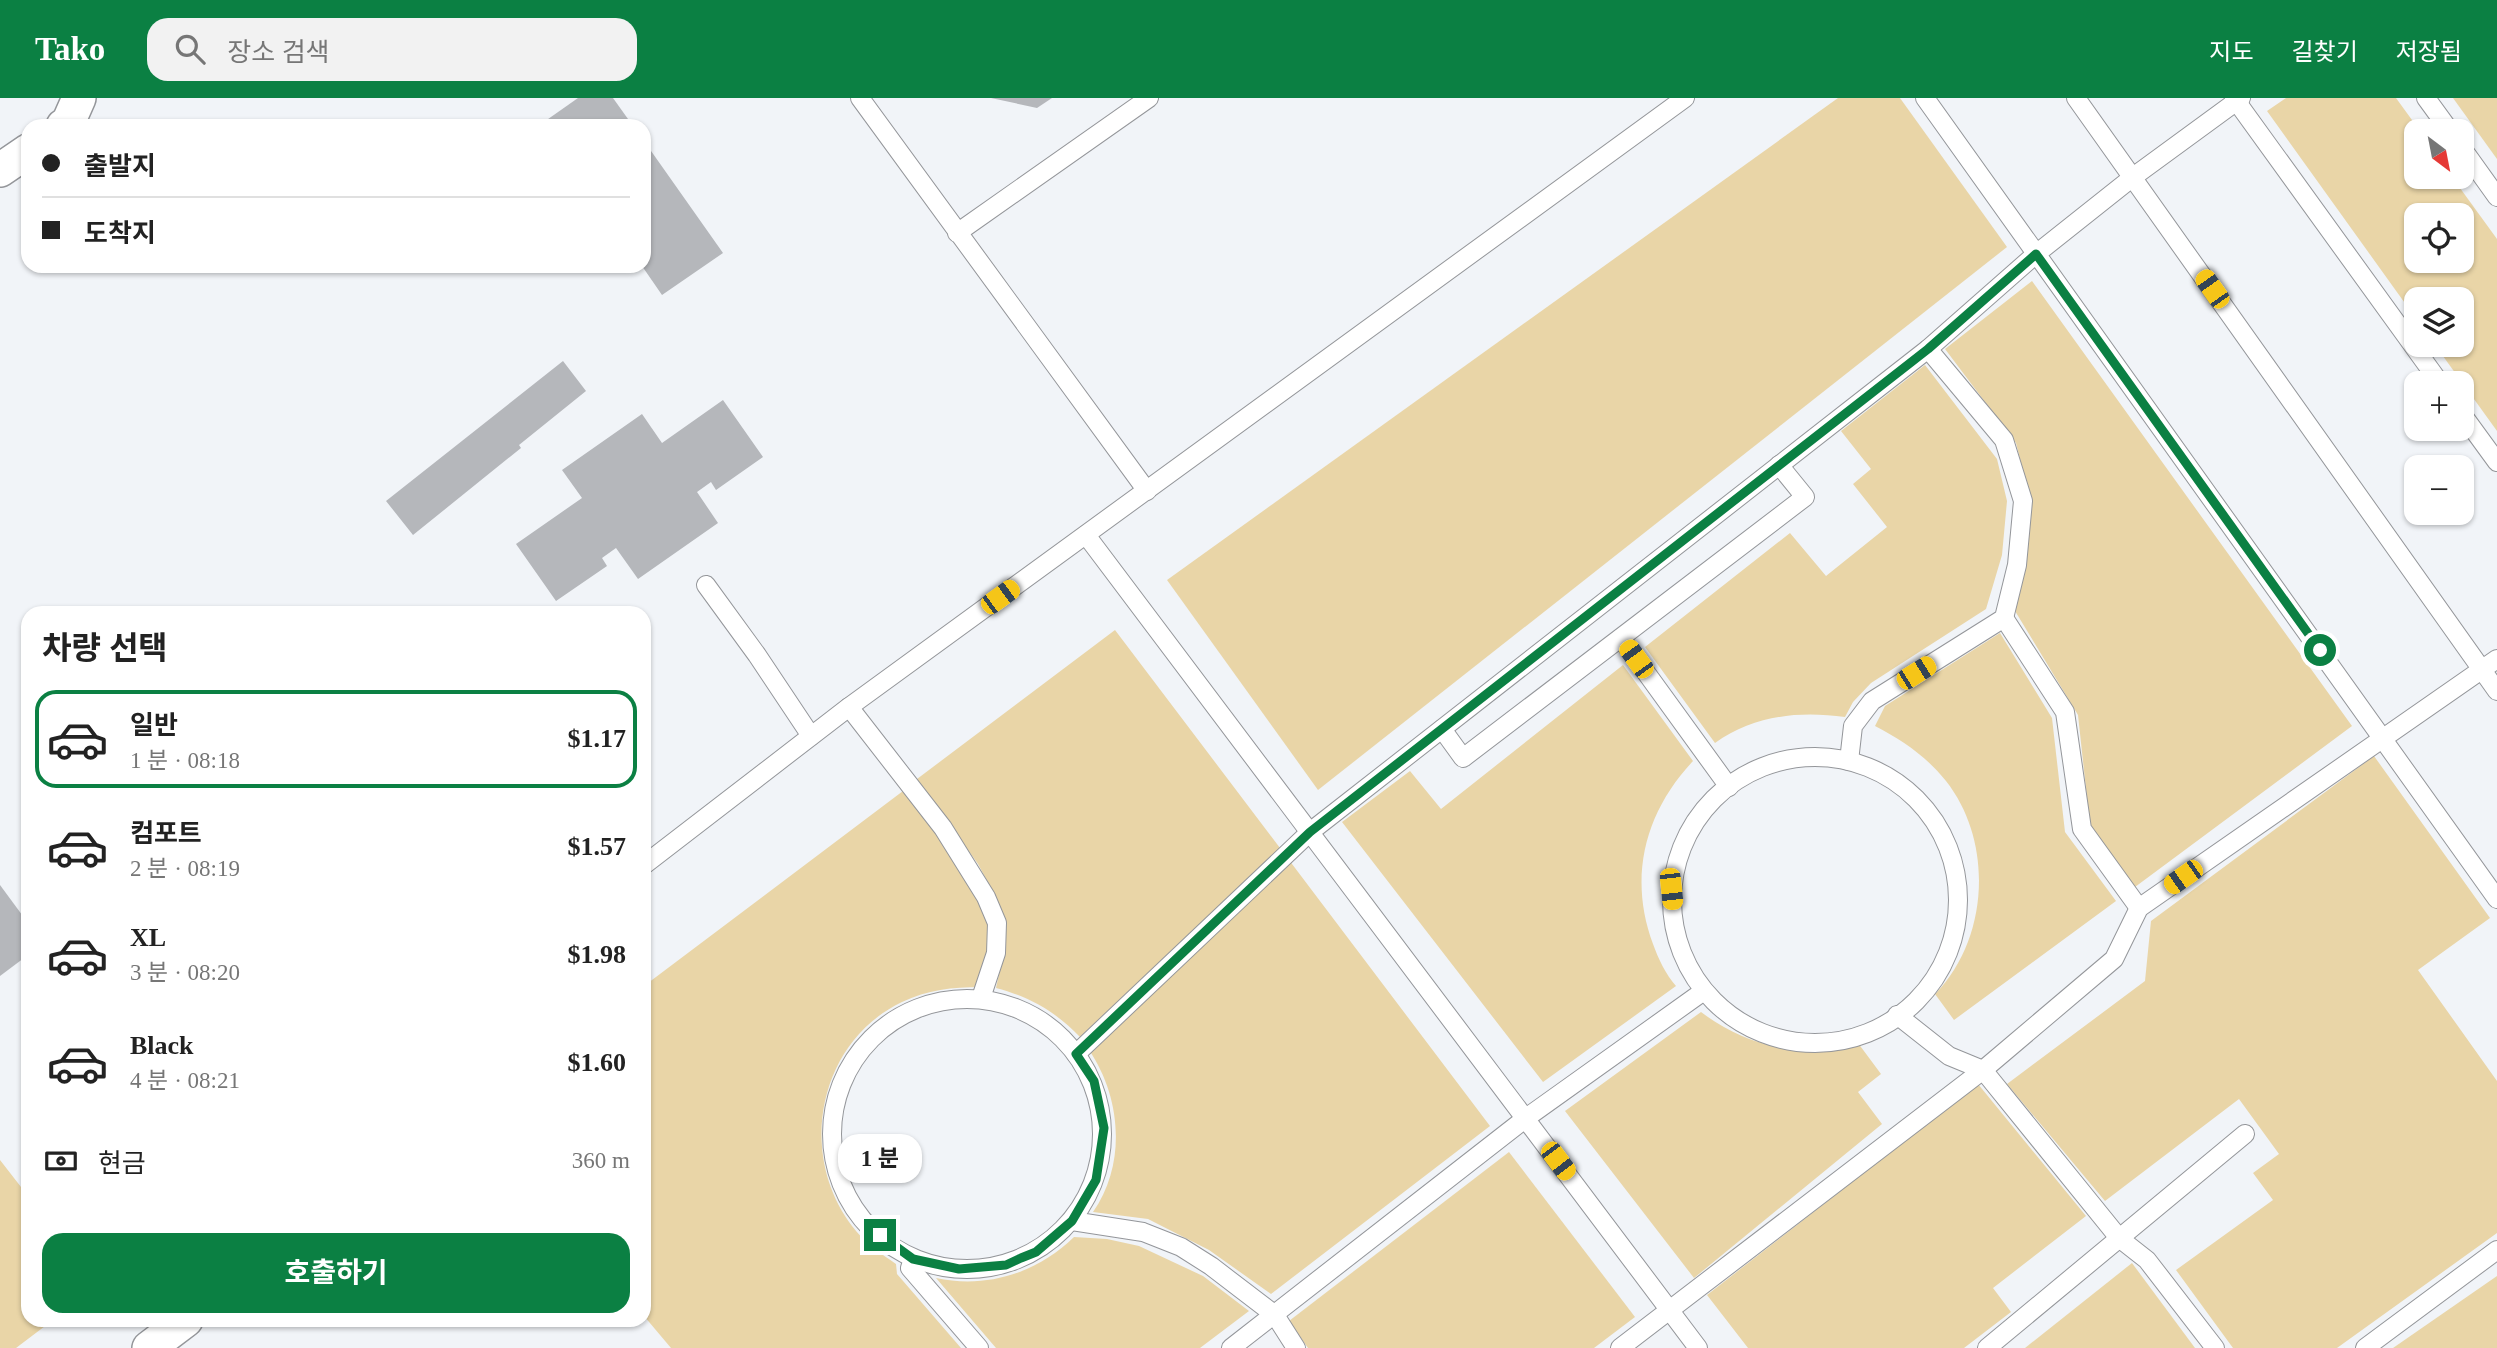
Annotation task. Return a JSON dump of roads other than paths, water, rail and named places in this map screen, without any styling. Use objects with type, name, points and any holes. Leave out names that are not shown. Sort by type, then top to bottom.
[{"type":"street","points":[[70,119],[79,98]]},
{"type":"street","points":[[0,170],[21,155]]},
{"type":"street","points":[[149,1348],[177,1327]]},
{"type":"lane","points":[[860,98],[1147,491]]},
{"type":"lane","points":[[957,233],[1149,98]]},
{"type":"lane","points":[[651,860],[849,708],[1685,98]]},
{"type":"lane","points":[[1924,98],[2497,898]]},
{"type":"lane","points":[[2076,98],[2497,691]]},
{"type":"lane","points":[[2426,98],[2441,119]]},
{"type":"lane","points":[[1076,1054],[1310,832],[1928,349],[2036,254],[2237,99],[2431,371]]},
{"type":"lane","points":[[2474,165],[2497,197]]},
{"type":"lane","points":[[1850,761],[1853,726],[1871,701],[2004,618],[2017,565],[2023,501],[2004,440],[1928,349]]},
{"type":"lane","points":[[2474,430],[2497,462]]},
{"type":"lane","points":[[1442,729],[1463,758],[1805,497],[1779,465]]},
{"type":"lane","points":[[1086,535],[1698,1348]]},
{"type":"lane","points":[[706,585],[811,736]]},
{"type":"lane","points":[[2004,618],[2065,712],[2082,829],[2139,908]]},
{"type":"lane","points":[[1621,638],[1729,787]]},
{"type":"lane","points":[[1620,1348],[1983,1070],[2114,959],[2139,908],[2497,659]]},
{"type":"lane","points":[[849,708],[943,828],[986,897],[997,923],[996,953],[982,995]]},
{"type":"lane","points":[[1806,755],[1850,761],[1864,763],[1906,786],[1942,830],[1959,886],[1949,956],[1919,1000],[1873,1032],[1833,1043],[1774,1038],[1742,1024],[1701,993],[1678,944],[1671,889],[1678,854],[1702,811],[1745,774],[1806,755]]},
{"type":"lane","points":[[1231,1348],[1526,1118],[1701,993]]},
{"type":"lane","points":[[982,995],[1031,1012],[1076,1054],[1094,1081],[1104,1128],[1096,1180],[1072,1221],[1036,1252],[1006,1265],[959,1269],[913,1259],[864,1223],[840,1183],[831,1137],[834,1104],[853,1060],[900,1014],[930,1002],[982,995]]},
{"type":"lane","points":[[1897,1015],[1949,1056],[1983,1070],[2119,1238],[2147,1260],[2215,1348]]},
{"type":"lane","points":[[1987,1348],[2245,1135]]},
{"type":"lane","points":[[1072,1221],[1143,1232],[1181,1247],[1211,1266],[1275,1315],[1296,1348]]},
{"type":"lane","points":[[2365,1348],[2497,1250]]},
{"type":"lane","points":[[913,1259],[910,1268],[979,1348]]}]
